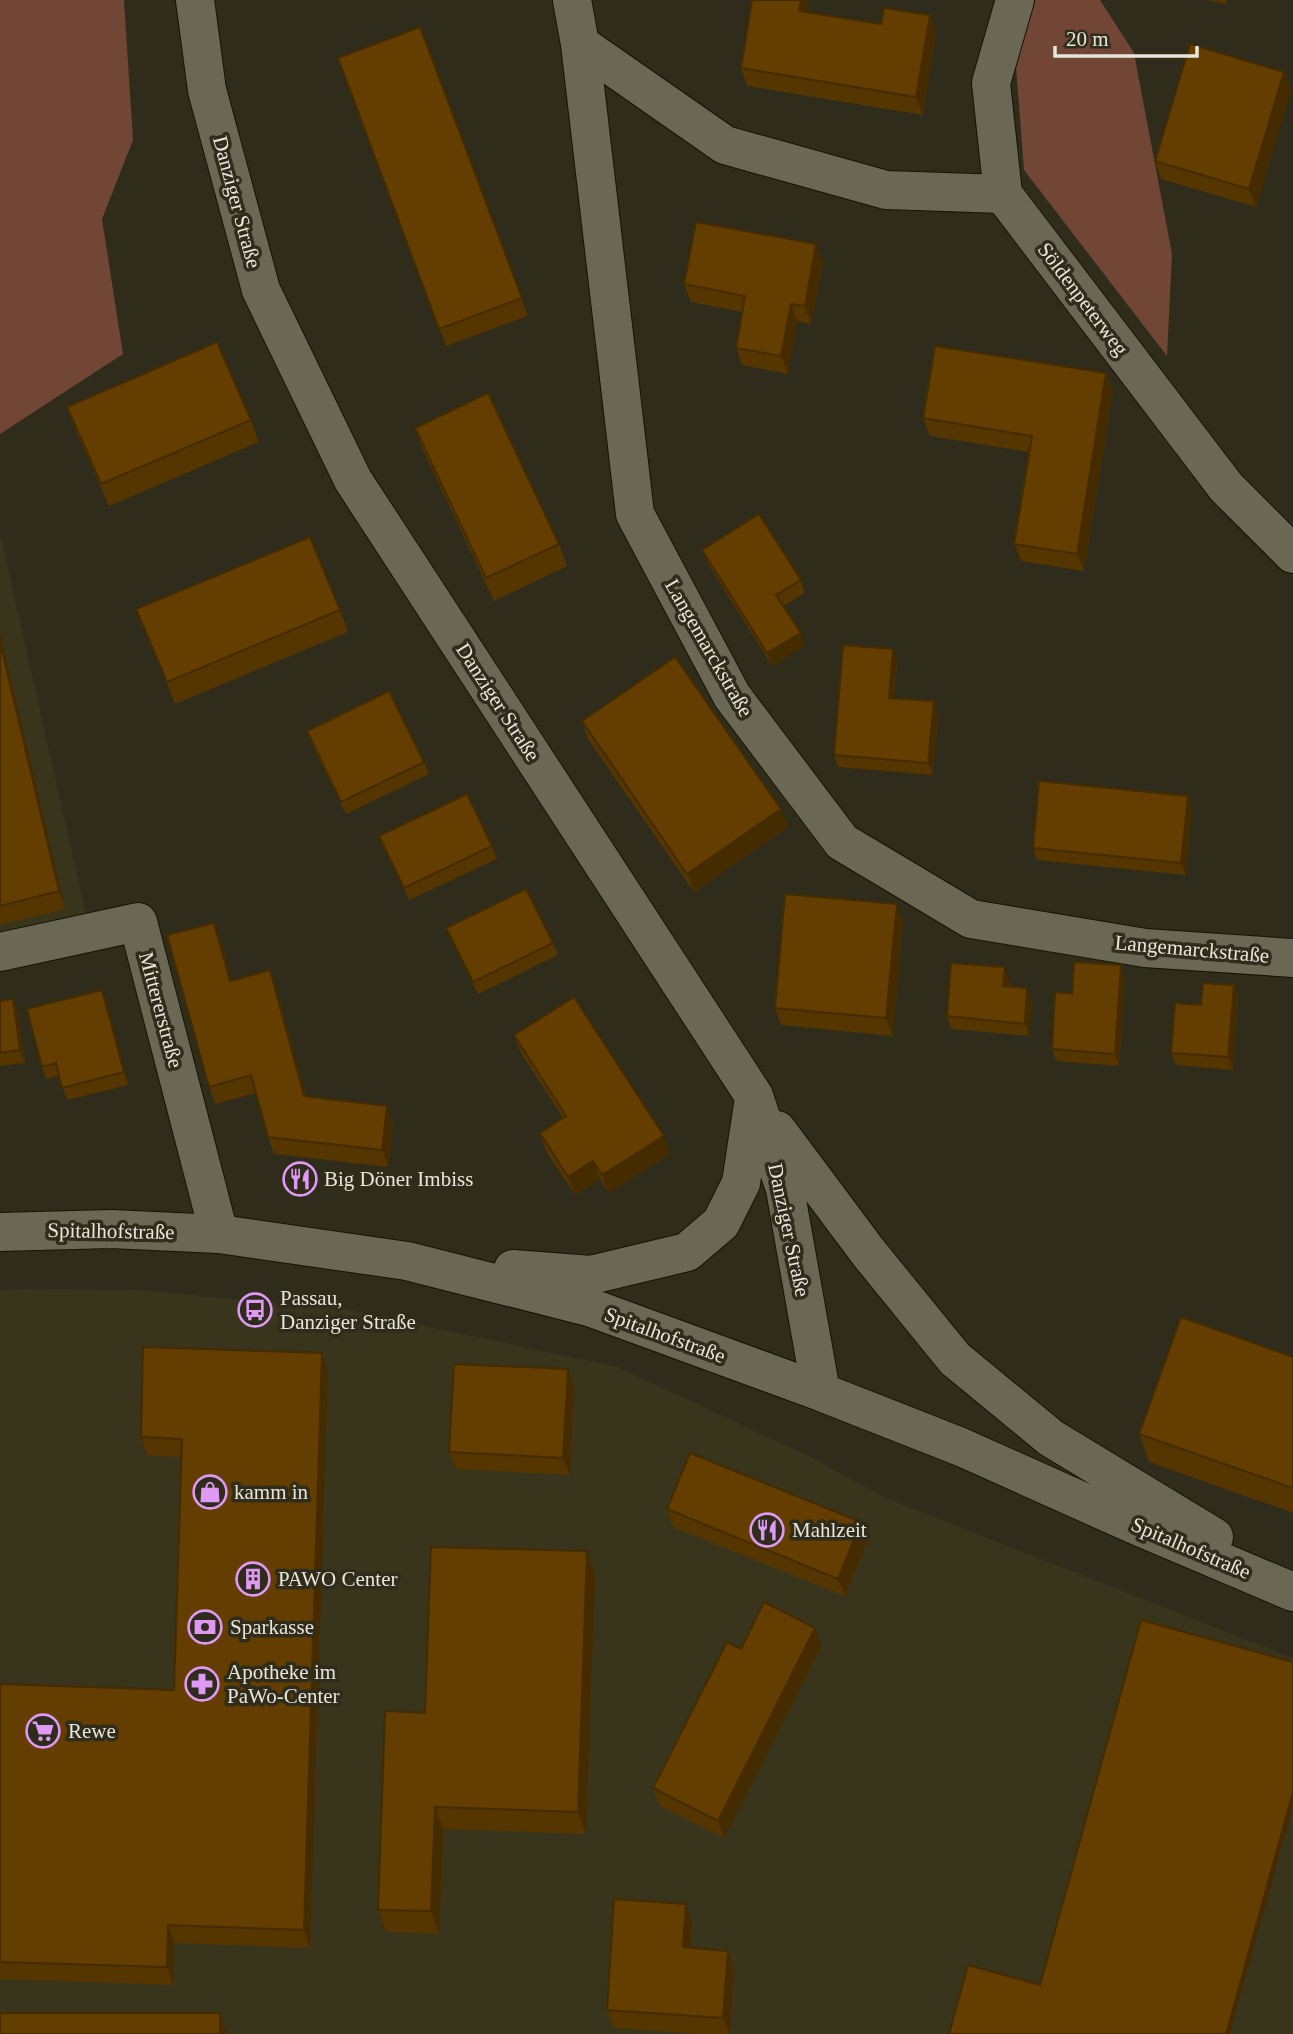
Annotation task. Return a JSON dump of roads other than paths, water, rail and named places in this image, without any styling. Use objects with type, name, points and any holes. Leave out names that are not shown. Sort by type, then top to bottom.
[{"type":"street","name":"Danziger Straße","points":[[195,0],[207,90],[261,290],[353,480],[755,1099],[785,1189],[821,1392]]},
{"type":"street","name":"Langemarckstraße","points":[[572,0],[580,44],[635,514],[732,696],[842,842],[971,919],[1145,948],[1293,958]]},
{"type":"street","points":[[580,44],[725,145],[886,190],[1003,194],[991,83],[1015,0]]},
{"type":"street","name":"Söldenpeterweg","points":[[1003,194],[1226,487],[1293,554]]},
{"type":"street","name":"Mittererstraße","points":[[0,952],[138,922],[219,1234]]},
{"type":"street","points":[[407,1261],[591,1275],[687,1252],[722,1223],[741,1183],[755,1099]]},
{"type":"street","points":[[755,1099],[868,1252],[955,1359],[1051,1438],[1293,1585]]},
{"type":"street","name":"Spitalhofstraße","points":[[0,1232],[111,1228],[219,1234],[407,1261],[589,1307],[821,1392],[961,1447],[1293,1592]]},
{"type":"place","name":"Big Döner Imbiss","points":[[300,1179]]},
{"type":"place","name":"Passau, Danziger Straße","points":[[255,1310]]},
{"type":"place","name":"kamm in","points":[[210,1492]]},
{"type":"place","name":"Mahlzeit","points":[[767,1530]]},
{"type":"place","name":"PAWO Center","points":[[253,1579]]},
{"type":"place","name":"Sparkasse","points":[[205,1627]]},
{"type":"place","name":"Apotheke im PaWo-Center","points":[[202,1684]]},
{"type":"place","name":"Rewe","points":[[43,1731]]}]
